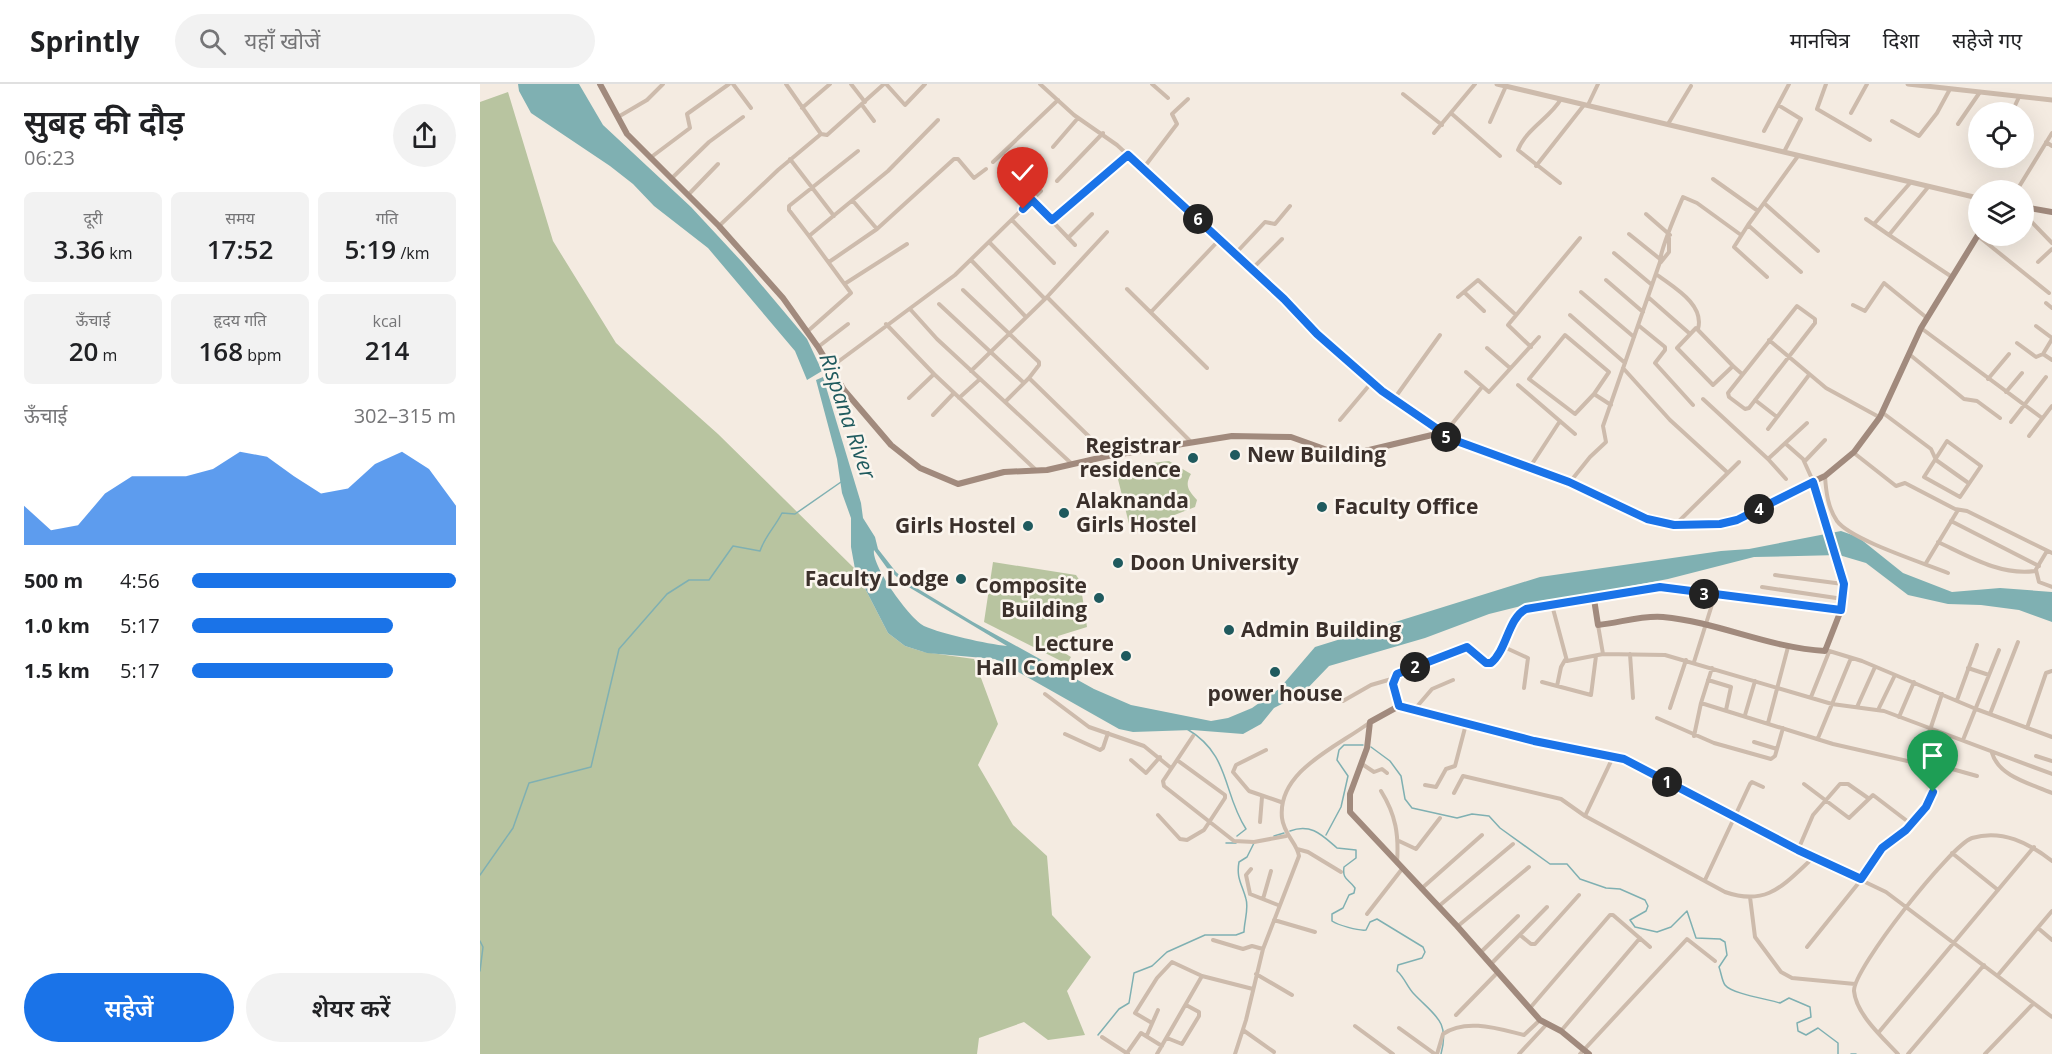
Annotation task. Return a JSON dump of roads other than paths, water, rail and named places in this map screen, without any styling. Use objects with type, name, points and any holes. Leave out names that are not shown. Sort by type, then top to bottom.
[{"type":"main road","points":[[600,84],[627,134],[649,159],[719,226],[783,298],[818,346],[844,390],[891,445],[920,468],[958,484],[1004,472],[1037,471],[1108,456],[1248,435],[1291,437],[1344,456],[1432,435],[1443,435],[1569,482],[1647,519],[1674,525],[1704,526],[1731,522],[1825,476],[1854,452],[1881,415],[1908,354],[1971,246]]},
{"type":"main road","points":[[2034,209],[2052,212]]},
{"type":"main road","points":[[1585,1052],[1561,1031],[1543,1022],[1529,1009],[1481,952],[1350,812],[1350,794],[1367,748],[1369,723],[1399,706],[1393,684],[1406,669],[1420,666],[1465,648],[1471,648],[1489,663],[1498,657],[1520,612],[1552,604],[1593,598],[1598,625],[1656,616],[1706,625],[1788,647],[1828,651],[1844,599],[1844,584],[1813,482]]},
{"type":"street","points":[[617,117],[647,100],[663,84]]},
{"type":"street","points":[[649,159],[690,128],[687,114],[731,84],[751,108]]},
{"type":"street","points":[[786,84],[821,134],[827,135],[885,84],[903,105],[926,84]]},
{"type":"street","points":[[802,108],[830,84]]},
{"type":"street","points":[[851,84],[874,121]]},
{"type":"street","points":[[1042,84],[1078,118],[1103,133],[1128,155],[1252,269],[1317,334],[1372,382],[1443,435],[1482,387]]},
{"type":"street","points":[[1152,84],[1168,99]]},
{"type":"street","points":[[1434,133],[1475,84]]},
{"type":"street","points":[[1497,84],[1968,196]]},
{"type":"street","points":[[1536,166],[1586,105],[1598,84]]},
{"type":"street","points":[[1764,131],[1789,84]]},
{"type":"street","points":[[1826,84],[1817,109],[1870,140]]},
{"type":"street","points":[[1851,113],[1867,84]]},
{"type":"street","points":[[1908,84],[2052,100]]},
{"type":"street","points":[[1958,124],[1980,92],[1981,84]]},
{"type":"street","points":[[1490,122],[1506,86]]},
{"type":"street","points":[[1668,124],[1691,86]]},
{"type":"street","points":[[1892,121],[1919,136],[1937,113],[1950,89]]},
{"type":"street","points":[[1403,94],[1442,125]]},
{"type":"street","points":[[2017,102],[2019,97]]},
{"type":"street","points":[[1142,170],[1178,124],[1172,114],[1188,99]]},
{"type":"street","points":[[1560,183],[1520,154],[1518,148],[1546,114],[1556,108],[1561,99]]},
{"type":"street","points":[[993,162],[1058,100]]},
{"type":"street","points":[[1778,105],[1801,119],[1784,152]]},
{"type":"street","points":[[1452,114],[1500,156]]},
{"type":"street","points":[[671,179],[708,142],[743,117]]},
{"type":"street","points":[[1053,147],[1078,118]]},
{"type":"street","points":[[809,236],[905,156],[938,120]]},
{"type":"street","points":[[1057,181],[1103,133]]},
{"type":"street","points":[[2022,180],[2052,133]]},
{"type":"street","points":[[719,226],[790,159],[821,134]]},
{"type":"street","points":[[2046,142],[2052,146]]},
{"type":"street","points":[[808,331],[850,295],[851,290],[788,207],[858,151]]},
{"type":"street","points":[[1052,220],[1128,155]]},
{"type":"street","points":[[1767,277],[1735,249],[1734,245],[1798,156]]},
{"type":"street","points":[[829,262],[877,229],[955,158],[974,178],[986,169]]},
{"type":"street","points":[[790,159],[834,216]]},
{"type":"street","points":[[687,195],[718,164]]},
{"type":"street","points":[[1713,179],[1758,211]]},
{"type":"street","points":[[1874,224],[1911,181]]},
{"type":"street","points":[[1889,235],[1930,186]]},
{"type":"street","points":[[831,367],[972,260],[1041,191]]},
{"type":"street","points":[[1569,482],[1606,442],[1603,426],[1656,274],[1662,247],[1685,197],[1741,235]]},
{"type":"street","points":[[1032,200],[1075,245]]},
{"type":"street","points":[[853,201],[877,229]]},
{"type":"street","points":[[1764,203],[1818,251]]},
{"type":"street","points":[[1235,254],[1265,222],[1275,224],[1290,206]]},
{"type":"street","points":[[1068,238],[1092,214]]},
{"type":"street","points":[[1646,214],[1669,236],[1669,252],[1660,261]]},
{"type":"street","points":[[1866,219],[1952,276]]},
{"type":"street","points":[[1012,220],[1054,263]]},
{"type":"street","points":[[2034,224],[2052,243]]},
{"type":"street","points":[[1748,225],[1801,272]]},
{"type":"street","points":[[971,371],[1009,331],[1046,298],[1107,232]]},
{"type":"street","points":[[1629,234],[1660,261]]},
{"type":"street","points":[[1531,347],[1508,327],[1580,238]]},
{"type":"street","points":[[1151,312],[1220,239]]},
{"type":"street","points":[[1252,269],[1282,239]]},
{"type":"street","points":[[989,242],[1193,443]]},
{"type":"street","points":[[846,283],[908,244]]},
{"type":"street","points":[[1991,246],[2049,293]]},
{"type":"street","points":[[2038,262],[2052,249]]},
{"type":"street","points":[[1614,254],[1652,285]]},
{"type":"street","points":[[972,260],[1025,316]]},
{"type":"street","points":[[1656,274],[1694,306],[1700,321],[1698,329]]},
{"type":"street","points":[[1458,297],[1479,280],[1516,315]]},
{"type":"street","points":[[1606,280],[1643,312]]},
{"type":"street","points":[[1853,305],[1864,311],[1884,283],[1928,318]]},
{"type":"street","points":[[1127,289],[1207,368]]},
{"type":"street","points":[[963,290],[1009,331],[1039,363],[1029,378],[1005,402]]},
{"type":"street","points":[[1464,292],[1484,311]]},
{"type":"street","points":[[1581,292],[1634,337]]},
{"type":"street","points":[[1648,297],[1689,333]]},
{"type":"street","points":[[2046,303],[2052,308]]},
{"type":"street","points":[[939,304],[1024,383]]},
{"type":"street","points":[[1797,306],[1815,319],[1814,325],[1755,400],[1745,409],[1728,395],[1769,340],[1797,306]]},
{"type":"street","points":[[910,309],[971,371],[1072,464]]},
{"type":"street","points":[[1570,315],[1625,363]]},
{"type":"street","points":[[818,346],[848,324]]},
{"type":"street","points":[[886,324],[934,374],[1037,471]]},
{"type":"street","points":[[1638,325],[1665,347],[1654,363],[1693,405]]},
{"type":"street","points":[[2017,343],[2036,357],[2043,354],[2052,339],[2036,326]]},
{"type":"street","points":[[1922,328],[1988,380],[2042,418]]},
{"type":"street","points":[[1698,329],[1689,333],[1678,349],[1712,385],[1733,366]]},
{"type":"street","points":[[1698,329],[1742,374]]},
{"type":"street","points":[[1394,399],[1440,335]]},
{"type":"street","points":[[1565,335],[1609,372],[1594,394],[1575,414],[1529,379],[1565,335]]},
{"type":"street","points":[[1466,372],[1489,392],[1539,337]]},
{"type":"street","points":[[1769,340],[1809,375],[1834,393],[1881,415],[1931,449],[1935,458],[1967,482]]},
{"type":"street","points":[[1487,348],[1510,369]]},
{"type":"street","points":[[1908,354],[1964,399],[1977,401],[2000,418]]},
{"type":"street","points":[[1988,380],[2008,354]]},
{"type":"street","points":[[2043,354],[2052,360]]},
{"type":"street","points":[[1623,368],[1670,420],[1728,473]]},
{"type":"street","points":[[2006,392],[2022,373]]},
{"type":"street","points":[[909,398],[934,374]]},
{"type":"street","points":[[1768,429],[1809,375]]},
{"type":"street","points":[[2011,422],[2046,376]]},
{"type":"street","points":[[1029,378],[1108,456]]},
{"type":"street","points":[[959,398],[980,379]]},
{"type":"street","points":[[1340,420],[1372,382]]},
{"type":"street","points":[[1518,386],[1575,434]]},
{"type":"street","points":[[933,415],[954,393]]},
{"type":"street","points":[[1594,394],[1611,405]]},
{"type":"street","points":[[1703,399],[1768,459],[1786,479]]},
{"type":"street","points":[[1755,400],[1777,417]]},
{"type":"street","points":[[2029,436],[2052,406]]},
{"type":"street","points":[[1530,467],[1560,421]]},
{"type":"street","points":[[1768,459],[1807,423]]},
{"type":"street","points":[[1804,461],[1825,440]]},
{"type":"street","points":[[1948,441],[1979,463],[1980,468],[1964,494],[1958,497],[1924,479],[1935,458],[1948,441]]},
{"type":"street","points":[[1786,444],[1804,461],[1813,482]]},
{"type":"street","points":[[1854,452],[1896,486],[1905,483],[2050,552],[2038,568],[2023,572],[1999,569],[1938,542]]},
{"type":"street","points":[[1674,525],[1739,462]]},
{"type":"street","points":[[1825,476],[1827,500],[1839,524],[1874,543],[1948,573]]},
{"type":"street","points":[[1926,564],[1958,510]]},
{"type":"street","points":[[1951,521],[2038,568]]},
{"type":"street","points":[[2038,568],[2039,582],[2052,587]]},
{"type":"street","points":[[1775,575],[1844,584]]},
{"type":"street","points":[[1593,598],[1660,587],[1841,610]]},
{"type":"street","points":[[1762,587],[1844,599]]},
{"type":"street","points":[[1694,662],[1715,595]]},
{"type":"street","points":[[1552,604],[1565,660],[1561,666],[1557,686]]},
{"type":"street","points":[[1598,625],[1603,654]]},
{"type":"street","points":[[1990,714],[2018,642]]},
{"type":"street","points":[[1957,700],[1977,645]]},
{"type":"street","points":[[1504,646],[1528,658],[1524,688]]},
{"type":"street","points":[[1768,723],[1788,647]]},
{"type":"street","points":[[1963,740],[1999,650]]},
{"type":"street","points":[[1811,697],[1828,651],[1875,667],[1976,709],[2052,737]]},
{"type":"street","points":[[1565,660],[1603,654],[1665,655],[1832,704],[1878,710],[2052,774]]},
{"type":"street","points":[[1630,654],[1632,698]]},
{"type":"street","points":[[1542,682],[1592,694],[1596,656]]},
{"type":"street","points":[[1818,738],[1851,658]]},
{"type":"street","points":[[1670,708],[1686,660]]},
{"type":"street","points":[[1857,707],[1875,667]]},
{"type":"street","points":[[1694,736],[1712,668]]},
{"type":"street","points":[[1968,668],[1989,675]]},
{"type":"street","points":[[2027,728],[2047,672],[2052,671]]},
{"type":"street","points":[[1878,710],[1895,675]]},
{"type":"street","points":[[1343,701],[1371,685],[1396,678]]},
{"type":"street","points":[[1414,710],[1432,689],[1453,680]]},
{"type":"street","points":[[1708,680],[1731,687],[1725,710]]},
{"type":"street","points":[[1745,715],[1755,681]]},
{"type":"street","points":[[1899,717],[1914,682]]},
{"type":"street","points":[[1045,694],[1089,727],[1144,746],[1171,768]]},
{"type":"street","points":[[1920,760],[1929,727],[1942,694]]},
{"type":"street","points":[[1701,703],[1818,738],[1916,763],[1920,760],[1977,776]]},
{"type":"street","points":[[1399,706],[1466,724],[1624,759],[1798,850],[1861,879],[1908,907],[2052,1017]]},
{"type":"street","points":[[1657,718],[1694,736],[1767,758],[1774,758],[1783,728]]},
{"type":"street","points":[[1235,1054],[1263,949],[1278,904],[1298,859],[1296,849],[1286,836],[1281,802],[1285,789],[1317,759],[1369,723]]},
{"type":"street","points":[[1425,784],[1436,787],[1446,769],[1455,766],[1466,724]]},
{"type":"street","points":[[1065,734],[1100,750],[1103,748],[1108,733]]},
{"type":"street","points":[[1193,736],[1171,768],[1163,785],[1234,842],[1254,842],[1286,836]]},
{"type":"street","points":[[1754,742],[1777,749]]},
{"type":"street","points":[[1266,750],[1236,765],[1233,770],[1237,781],[1262,797],[1281,802]]},
{"type":"street","points":[[1992,753],[1998,763],[2012,775],[2052,793]]},
{"type":"street","points":[[2036,756],[2052,761]]},
{"type":"street","points":[[1131,759],[1146,773],[1160,757]]},
{"type":"street","points":[[1585,816],[1613,757]]},
{"type":"street","points":[[1158,815],[1182,840],[1198,835],[1210,823],[1224,801],[1225,795],[1177,760]]},
{"type":"street","points":[[1361,764],[1374,772],[1382,769],[1387,773]]},
{"type":"street","points":[[1454,793],[1463,776],[1561,799],[1585,816],[1725,892],[1750,897],[1764,896],[1780,888],[1814,857]]},
{"type":"street","points":[[1705,880],[1751,783],[1763,787]]},
{"type":"street","points":[[1798,850],[1813,815],[1840,784],[1845,783],[1868,798]]},
{"type":"street","points":[[1804,784],[1852,818],[1868,798],[1875,796],[1911,824]]},
{"type":"street","points":[[1381,791],[1392,810],[1398,840],[1397,863]]},
{"type":"street","points":[[1807,947],[1861,879],[1882,848],[1911,824],[1926,807],[1933,792]]},
{"type":"street","points":[[1260,822],[1262,797]]},
{"type":"street","points":[[1398,840],[1416,849],[1440,818]]},
{"type":"street","points":[[1421,889],[1482,834]]},
{"type":"street","points":[[1898,1054],[1857,1004],[1855,984],[1875,948],[1952,853],[1971,838],[1991,836],[2014,838],[2034,848],[2052,861]]},
{"type":"street","points":[[1439,907],[1513,844]]},
{"type":"street","points":[[1879,1032],[2034,848]]},
{"type":"street","points":[[1296,849],[1308,852],[1341,872]]},
{"type":"street","points":[[1952,853],[1998,890]]},
{"type":"street","points":[[1457,926],[1529,867]]},
{"type":"street","points":[[1251,869],[1246,874],[1250,893],[1278,904]]},
{"type":"street","points":[[1367,914],[1402,869]]},
{"type":"street","points":[[1263,899],[1271,871]]},
{"type":"street","points":[[1521,934],[1531,944],[1535,944],[1579,895]]},
{"type":"street","points":[[1750,897],[1755,938],[1781,972],[1792,978],[1855,984]]},
{"type":"street","points":[[1491,964],[1547,908]]},
{"type":"street","points":[[1998,975],[2052,911]]},
{"type":"street","points":[[1529,1009],[1610,915],[1613,915],[1650,947]]},
{"type":"street","points":[[1481,952],[1518,916]]},
{"type":"street","points":[[1274,920],[1315,932]]},
{"type":"street","points":[[2038,928],[2052,940]]},
{"type":"street","points":[[1561,1031],[1640,938]]},
{"type":"street","points":[[1585,1052],[1687,939],[1715,961]]},
{"type":"street","points":[[1213,940],[1243,949],[1252,946],[1263,949]]},
{"type":"street","points":[[1152,1023],[1135,1013],[1171,963],[1175,962],[1202,976],[1253,988]]},
{"type":"street","points":[[1908,1054],[1984,966]]},
{"type":"street","points":[[1456,1015],[1499,972]]},
{"type":"street","points":[[1256,974],[1292,995]]},
{"type":"street","points":[[1157,1054],[1202,976]]},
{"type":"street","points":[[1985,1054],[2033,1004]]},
{"type":"street","points":[[1167,1038],[1182,1044],[1199,1016],[1199,1012],[1186,1005]]},
{"type":"street","points":[[1147,1035],[1158,1010]]},
{"type":"street","points":[[1399,1028],[1436,1054],[1445,1032],[1463,1026],[1501,1028],[1525,1035],[1543,1022]]},
{"type":"street","points":[[1519,1054],[1543,1022]]},
{"type":"street","points":[[1355,1026],[1393,1054]]},
{"type":"street","points":[[1243,1030],[1274,1052]]},
{"type":"street","points":[[1102,1037],[1128,1054],[1140,1033],[1147,1035],[1162,1046]]},
{"type":"water","points":[[518,84],[579,84],[603,125],[691,207],[743,263],[807,339],[822,371],[807,380],[795,351],[708,248],[654,206],[633,184],[610,166],[531,113],[519,91]]},
{"type":"water","points":[[823,377],[861,503],[863,518],[875,537],[878,549],[896,572],[910,584],[973,622],[1094,689],[1131,705],[1211,721],[1228,718],[1252,708],[1279,689],[1315,647],[1540,577],[1749,549],[1841,531],[1858,537],[1903,573],[1952,592],[2000,588],[2052,592],[2052,622],[2019,610],[1948,604],[1908,595],[1866,563],[1839,555],[1754,557],[1668,579],[1562,599],[1545,600],[1489,614],[1425,638],[1329,666],[1303,693],[1274,708],[1261,724],[1243,734],[1192,730],[1133,732],[1119,729],[995,659],[927,653],[905,646],[888,633],[855,569],[851,547],[851,518],[842,493],[837,459],[816,380]],"holes":[[[874,550],[887,568],[907,586],[1007,646],[965,638],[924,626],[909,613],[892,591],[878,567]]]},
{"type":"waterway","points":[[480,875],[513,828],[529,783],[591,767],[619,649],[667,594],[689,580],[709,580],[733,546],[760,551],[782,513],[795,514],[841,482]]},
{"type":"waterway","points":[[1187,729],[1201,739],[1219,762],[1238,815],[1246,829],[1237,836]]},
{"type":"waterway","points":[[1326,835],[1341,807],[1348,776],[1337,760],[1339,750],[1344,745],[1363,745]]},
{"type":"waterway","points":[[1371,747],[1390,761],[1401,776],[1405,799],[1412,808],[1457,818],[1472,814],[1489,816],[1500,828],[1550,864],[1567,864],[1580,879],[1606,888],[1620,889],[1645,900],[1648,906],[1646,911],[1630,920],[1635,927],[1657,932],[1671,927],[1687,911],[1696,938],[1720,939],[1725,942],[1727,955],[1719,967],[1725,985],[1751,996],[1780,1003],[1789,998],[1810,1007],[1811,1017],[1797,1023],[1798,1031],[1806,1035],[1818,1028],[1838,1043],[1838,1054]]},
{"type":"waterway","points":[[1290,831],[1310,829],[1337,848],[1356,850],[1356,858],[1344,867],[1345,877],[1355,888],[1354,893],[1349,895],[1343,908],[1332,914],[1332,921],[1358,930],[1366,930],[1370,922],[1377,919],[1423,947],[1425,952],[1422,958],[1398,965],[1397,971],[1439,1020],[1444,1034],[1441,1054]]},
{"type":"waterway","points":[[1274,836],[1284,833]]},
{"type":"waterway","points":[[1226,843],[1236,843]]},
{"type":"waterway","points":[[1098,1035],[1119,1009],[1129,1003],[1134,973],[1152,966],[1167,952],[1205,935],[1236,935],[1244,932],[1247,903],[1238,868],[1239,862],[1247,857],[1254,843]]},
{"type":"waterway","points":[[480,941],[483,947],[480,971]]},
{"type":"waterway","points":[[1851,1054],[1856,1054]]},
{"type":"place","name":"New Building","points":[[1235,455]]},
{"type":"place","name":"Registrar residence","points":[[1193,458]]},
{"type":"place","name":"Faculty Office","points":[[1322,507]]},
{"type":"place","name":"Alaknanda Girls Hostel","points":[[1064,513]]},
{"type":"place","name":"Girls Hostel","points":[[1028,526]]},
{"type":"place","name":"Doon University","points":[[1118,563]]},
{"type":"place","name":"Faculty Lodge","points":[[961,579]]},
{"type":"place","name":"Composite Building","points":[[1099,598]]},
{"type":"place","name":"Admin Building","points":[[1229,630]]},
{"type":"place","name":"Lecture Hall Complex","points":[[1126,656]]},
{"type":"place","name":"power house","points":[[1275,672]]},
{"type":"water label","name":"Rispana River","points":[[848,416]]}]
